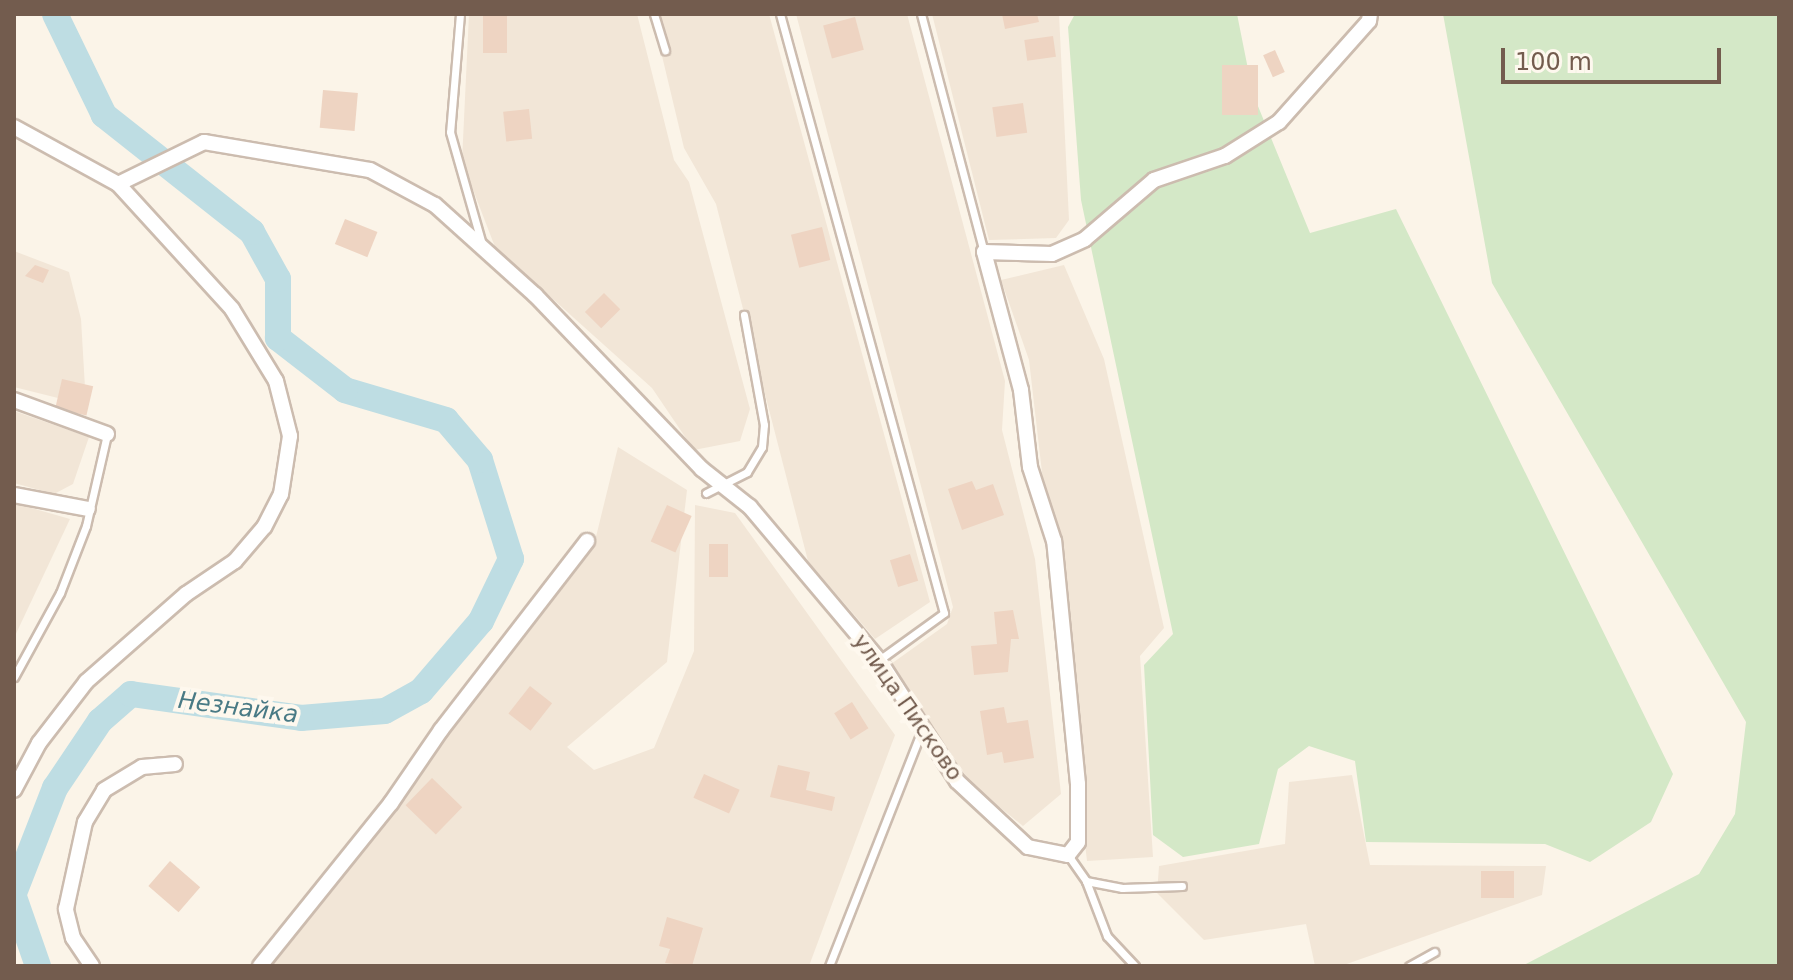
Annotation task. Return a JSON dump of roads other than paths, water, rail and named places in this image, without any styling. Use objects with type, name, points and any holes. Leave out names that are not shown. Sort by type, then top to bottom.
[{"type":"street","points":[[1068,855],[1078,842],[1078,784],[1054,541],[1030,467],[1021,390],[984,252],[1052,254],[1085,239],[1154,180],[1225,156],[1279,122],[1369,21],[1370,14]]},
{"type":"street","points":[[14,127],[118,184],[232,309],[276,381],[290,436],[281,494],[264,527],[235,561],[186,594],[86,682],[39,743],[14,790]]},
{"type":"street","name":"улица Писково","points":[[118,184],[204,142],[370,170],[435,205],[481,241],[719,483],[750,507],[879,660],[957,781],[1028,847],[1068,855]]},
{"type":"street","points":[[14,400],[107,434]]},
{"type":"street","points":[[14,495],[88,509]]},
{"type":"street","points":[[260,966],[391,803],[441,730],[587,541]]},
{"type":"street","points":[[92,966],[73,938],[66,909],[85,822],[104,790],[142,767],[175,764]]},
{"type":"lane","points":[[460,14],[450,132],[474,200],[481,241]]},
{"type":"lane","points":[[654,14],[665,50]]},
{"type":"lane","points":[[780,14],[944,613],[879,660]]},
{"type":"lane","points":[[921,14],[984,252]]},
{"type":"lane","points":[[706,493],[719,483],[747,472],[762,447],[764,425],[744,315]]},
{"type":"lane","points":[[14,677],[60,593],[88,509],[107,434]]},
{"type":"lane","points":[[829,966],[924,726]]},
{"type":"lane","points":[[1068,855],[1086,881],[1107,936],[1135,966]]},
{"type":"lane","points":[[1086,881],[1122,888],[1182,886]]},
{"type":"lane","points":[[1409,966],[1434,952]]},
{"type":"waterway","name":"Незнайка","points":[[14,893],[55,788],[100,721],[131,694],[301,718],[385,711],[421,691],[481,621],[511,559],[480,460],[446,420],[345,390],[278,338],[278,279],[252,232],[104,115],[55,14]]},
{"type":"waterway","name":"Незнайка","points":[[14,897],[38,966]]}]
